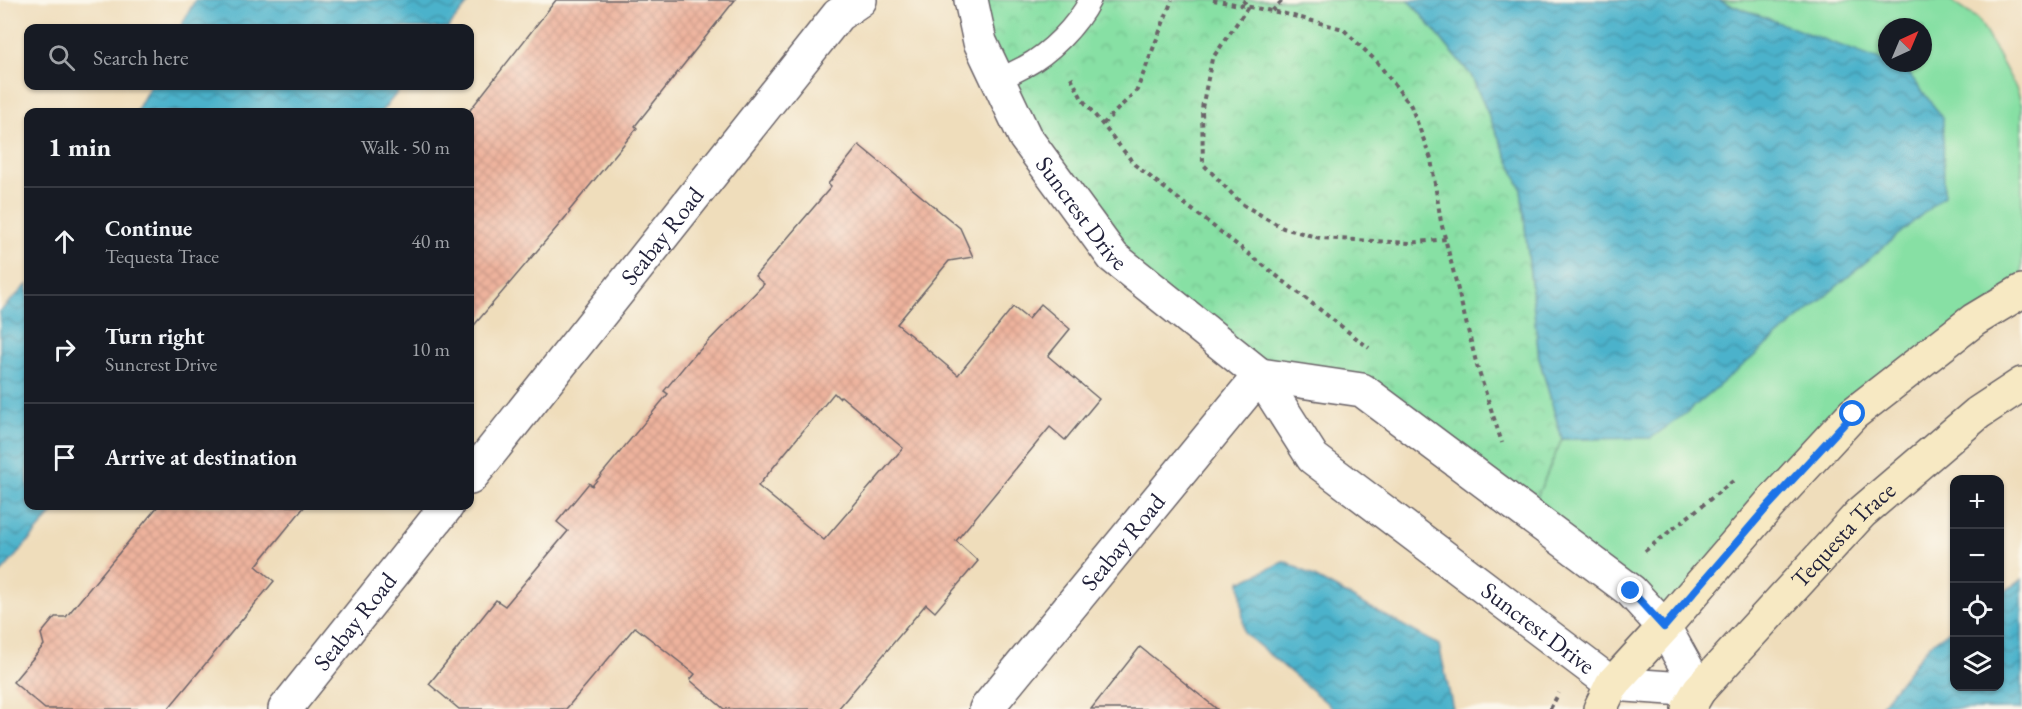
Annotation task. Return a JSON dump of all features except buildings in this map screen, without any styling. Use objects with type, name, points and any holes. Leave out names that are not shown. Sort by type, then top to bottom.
[{"type":"street","name":"Seabay Road","points":[[474,473],[838,15],[860,0]]},
{"type":"street","name":"Suncrest Drive","points":[[971,0],[980,42],[1025,137],[1113,257],[1260,375],[1313,458],[1606,697],[1693,700]]},
{"type":"street","points":[[1606,697],[1769,505],[1853,414],[1974,320],[2022,291]]},
{"type":"street","name":"Seabay Road","points":[[986,709],[1260,375]]},
{"type":"street","points":[[1260,375],[1362,390],[1631,591],[1664,627],[1693,700]]},
{"type":"street","name":"Tequesta Trace","points":[[1693,700],[1861,513],[1978,413],[2022,384]]},
{"type":"street","name":"Seabay Road","points":[[285,709],[444,510]]},
{"type":"lane","points":[[998,80],[1025,67],[1055,44],[1071,27],[1090,0]]},
{"type":"path","points":[[1102,124],[1137,90],[1172,0]]},
{"type":"path","points":[[1213,0],[1272,11],[1343,29],[1377,62],[1411,106],[1431,159],[1446,239],[1477,366],[1504,448]]},
{"type":"path","points":[[1244,0],[1248,7]]},
{"type":"path","points":[[1272,11],[1283,0]]},
{"type":"path","points":[[1248,7],[1212,58],[1202,108],[1203,164],[1242,204],[1283,228],[1320,238],[1410,243],[1446,239]]},
{"type":"path","points":[[1055,44],[1082,99],[1135,165],[1370,349]]},
{"type":"green space","points":[[971,0],[1409,0],[1471,75],[1521,188],[1539,358],[1562,439],[1529,515],[1362,390],[1260,375],[1113,257],[1025,137]]},
{"type":"green space","points":[[1718,0],[1950,0],[1979,20],[2018,92],[2022,107],[2022,291],[1853,414],[1664,627],[1529,515],[1562,439],[1651,438],[1905,72],[1932,72],[1932,18],[1878,18],[1878,60]]},
{"type":"water","points":[[195,0],[471,0],[451,24],[182,24]]},
{"type":"water","points":[[1409,0],[1718,0],[1878,60],[1878,72],[1908,72],[1943,118],[1944,196],[1690,410],[1651,438],[1562,439],[1539,358],[1521,188],[1471,75]]},
{"type":"water","points":[[148,90],[400,90],[384,108],[138,108]]},
{"type":"water","points":[[24,288],[24,510],[56,510],[0,574],[0,311]]},
{"type":"water","points":[[1285,561],[1439,645],[1453,709],[1334,709],[1244,633],[1240,582]]},
{"type":"water","points":[[2022,579],[2022,709],[1878,709],[1928,646],[1950,630],[1950,691],[2004,691],[2004,592]]},
{"type":"route","points":[[1631,591],[1664,627],[1769,505],[1853,414]]}]
